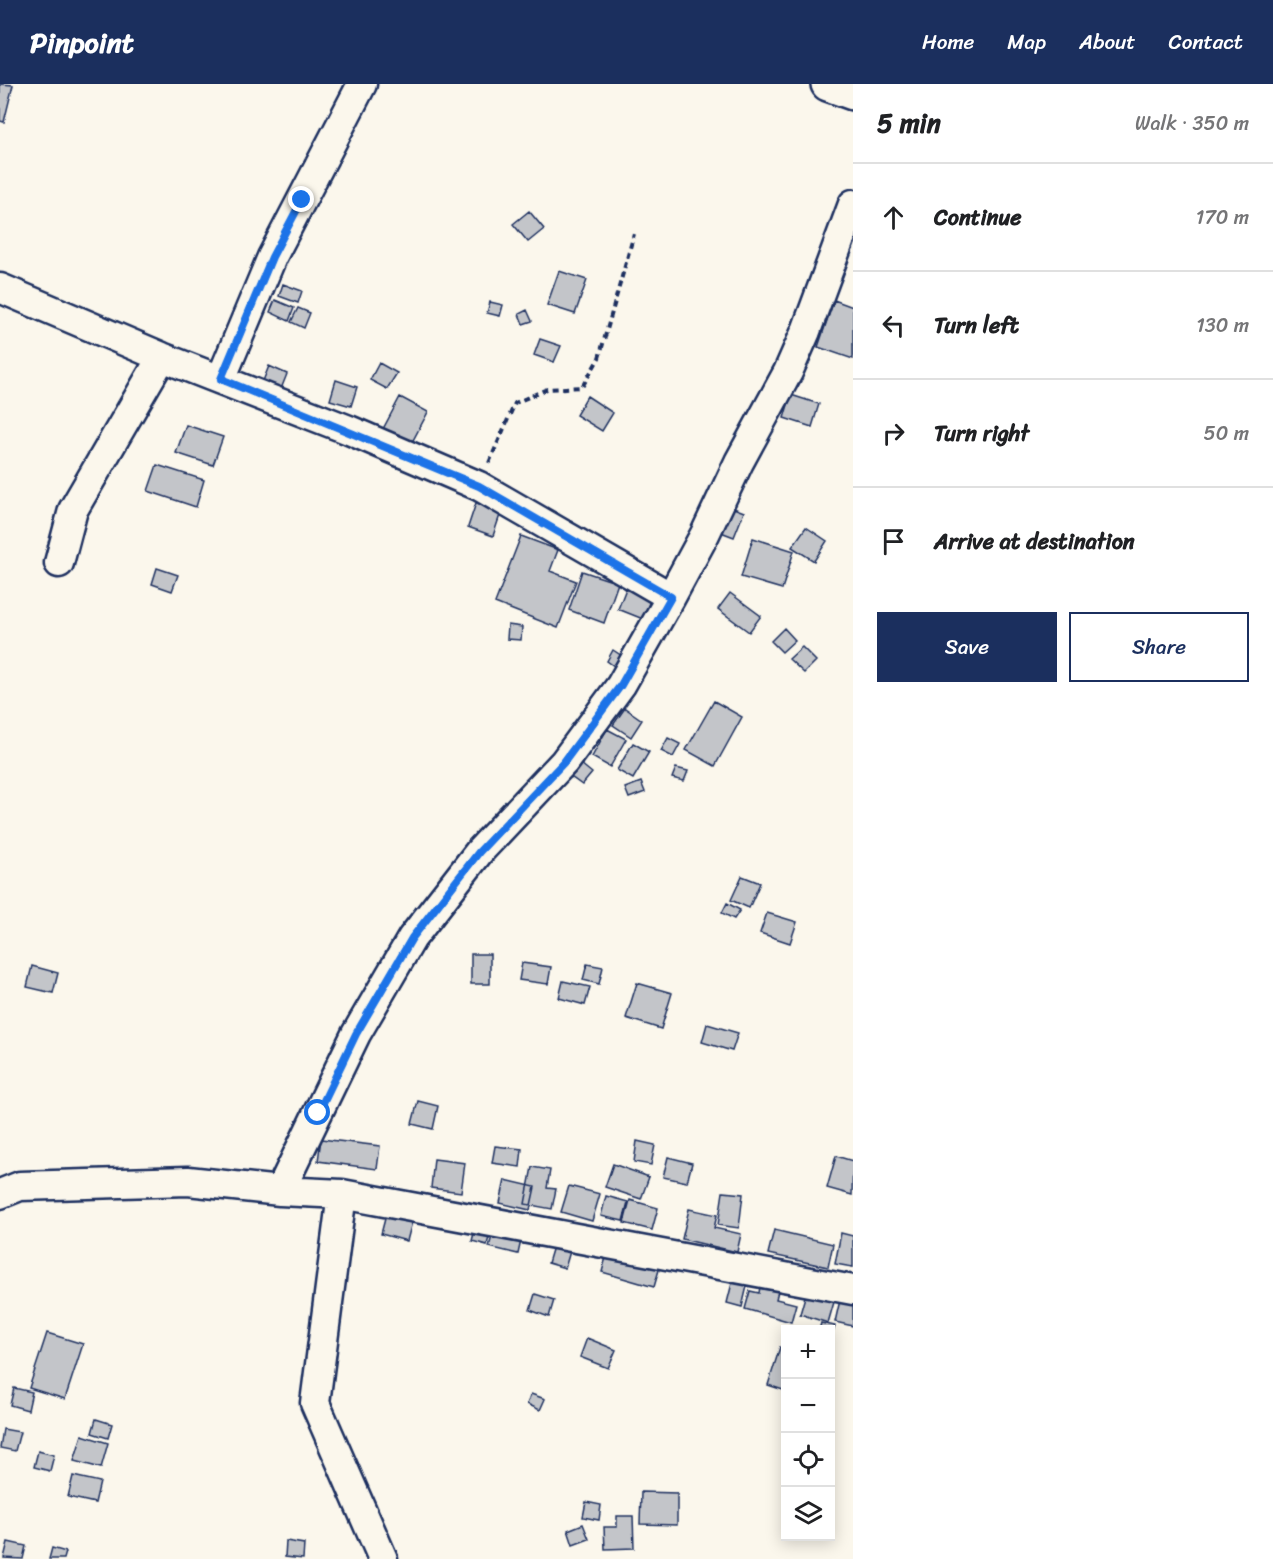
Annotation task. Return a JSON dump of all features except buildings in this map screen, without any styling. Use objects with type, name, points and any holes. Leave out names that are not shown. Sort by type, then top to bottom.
[{"type":"main road","points":[[828,84],[853,93]]},
{"type":"street","points":[[221,379],[272,257],[362,84]]},
{"type":"street","points":[[280,1191],[356,1034],[412,938],[479,852],[564,762],[621,685],[705,534],[739,462],[788,372],[806,331],[853,204]]},
{"type":"street","points":[[0,288],[162,357],[221,379],[479,486],[671,597]]},
{"type":"street","points":[[59,564],[73,510],[162,357]]},
{"type":"street","points":[[0,1194],[20,1186],[188,1181],[280,1191],[342,1194],[853,1290]]},
{"type":"street","points":[[342,1194],[315,1403],[383,1559]]},
{"type":"path","points":[[479,486],[515,403],[547,389],[582,387],[599,358],[634,234]]},
{"type":"route","points":[[302,200],[272,257],[221,379],[349,430],[479,486],[671,597],[621,685],[564,762],[479,852],[412,938],[356,1034],[318,1113]]}]
